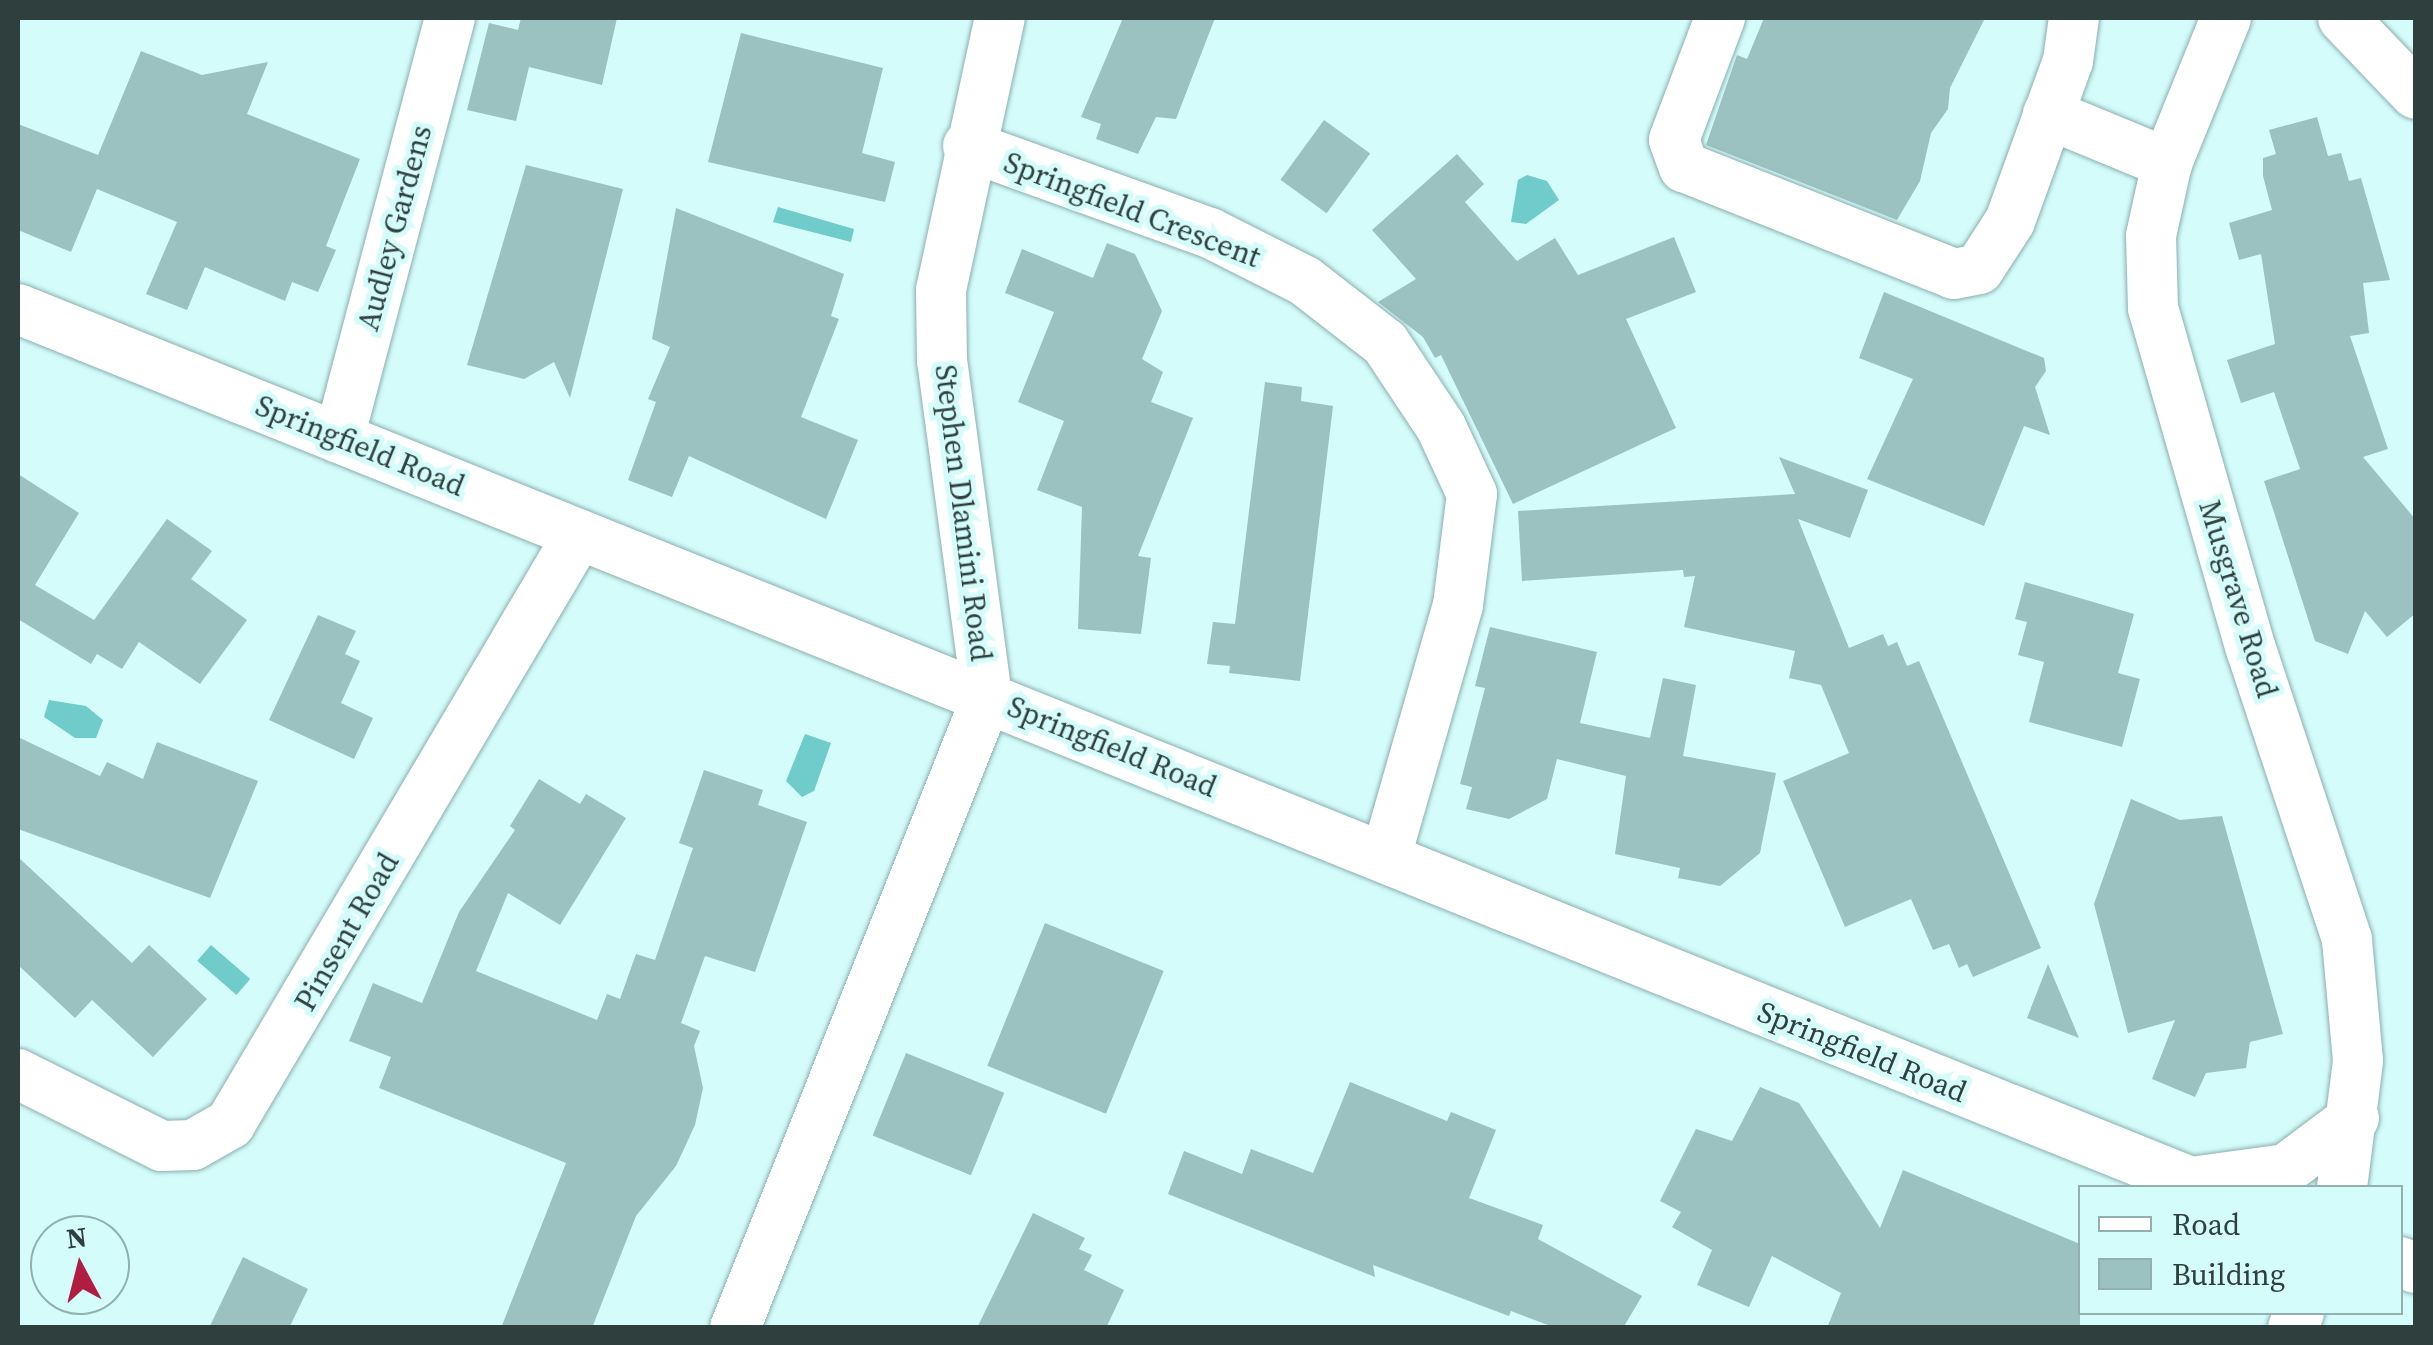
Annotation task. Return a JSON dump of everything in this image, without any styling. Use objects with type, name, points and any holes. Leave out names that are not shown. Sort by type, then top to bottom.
[{"type":"street","name":"Audley Gardens","points":[[340,438],[450,18]]},
{"type":"street","name":"Stephen Dlamini Road","points":[[736,1328],[987,697],[942,361],[942,290],[968,146],[1000,18]]},
{"type":"street","points":[[1720,18],[1674,140],[1684,167],[1954,274],[1979,269],[1995,252],[2068,62],[2074,18]]},
{"type":"street","name":"Musgrave Road","points":[[2226,18],[2167,163],[2151,236],[2153,308],[2251,649],[2348,940],[2358,1062],[2354,1118],[2343,1185]]},
{"type":"street","points":[[2342,18],[2416,94]]},
{"type":"street","points":[[2048,114],[2167,163]]},
{"type":"street","name":"Springfield Crescent","points":[[968,146],[1210,233],[1305,281],[1385,343],[1441,427],[1472,494],[1458,606],[1386,856]]},
{"type":"street","name":"Springfield Road","points":[[18,309],[2198,1185]]},
{"type":"street","name":"Pinsent Road","points":[[18,1074],[162,1146],[193,1145],[230,1124],[579,534]]},
{"type":"street","points":[[2198,1185],[2286,1169],[2354,1118]]},
{"type":"water","points":[[1527,175],[1547,181],[1559,200],[1526,224],[1511,222],[1518,180]]},
{"type":"water","points":[[778,207],[854,229],[851,242],[773,222]]},
{"type":"water","points":[[49,700],[86,706],[103,720],[96,738],[75,738],[44,717]]},
{"type":"water","points":[[805,734],[831,743],[814,791],[802,797],[786,781]]},
{"type":"water","points":[[211,945],[250,979],[236,995],[197,961]]},
{"type":"building","points":[[521,18],[617,18],[602,85],[529,67],[516,121],[467,110],[489,23],[518,30]]},
{"type":"building","points":[[1123,18],[1215,18],[1176,119],[1156,117],[1138,154],[1096,139],[1101,124],[1081,117]]},
{"type":"building","points":[[1764,18],[1985,18],[1950,88],[1948,109],[1931,133],[1920,181],[1897,220],[1706,145],[1737,55],[1747,59]]},
{"type":"building","points":[[741,33],[883,68],[862,153],[895,162],[885,202],[708,162]]},
{"type":"building","points":[[141,51],[202,75],[268,62],[247,114],[360,159],[326,246],[336,250],[318,292],[292,282],[285,301],[205,267],[187,310],[146,294],[177,222],[97,189],[71,252],[18,230],[18,124],[98,155]]},
{"type":"building","points":[[2317,117],[2328,156],[2341,153],[2349,181],[2361,178],[2390,280],[2363,283],[2369,333],[2350,336],[2388,449],[2363,457],[2416,520],[2416,613],[2387,637],[2365,611],[2348,654],[2315,641],[2264,481],[2300,469],[2274,392],[2241,403],[2227,360],[2275,344],[2261,254],[2239,260],[2229,223],[2272,210],[2263,176],[2263,158],[2276,154],[2269,130]]},
{"type":"building","points":[[1324,120],[1370,154],[1327,213],[1281,180]]},
{"type":"building","points":[[1457,154],[1484,184],[1465,202],[1517,261],[1555,238],[1578,275],[1674,237],[1696,292],[1626,319],[1676,428],[1513,504],[1441,355],[1435,358],[1423,337],[1378,302],[1416,279],[1372,230]]},
{"type":"building","points":[[526,165],[623,189],[570,398],[554,362],[524,379],[467,365]]},
{"type":"building","points":[[676,208],[844,274],[831,316],[839,319],[801,417],[858,440],[826,519],[689,456],[672,497],[628,480],[656,402],[648,399],[670,347],[652,339]]},
{"type":"building","points":[[1107,243],[1135,254],[1162,311],[1142,359],[1163,372],[1151,402],[1193,418],[1138,556],[1151,558],[1141,634],[1078,629],[1082,507],[1037,490],[1064,421],[1018,402],[1054,312],[1005,293],[1022,249],[1093,278]]},
{"type":"building","points":[[1884,292],[2044,358],[2046,371],[2035,387],[2050,435],[2024,426],[1984,526],[1867,479],[1913,379],[1859,358]]},
{"type":"building","points":[[1265,382],[1302,387],[1301,401],[1333,406],[1300,681],[1229,673],[1230,666],[1207,664],[1213,622],[1235,624]]},
{"type":"building","points":[[1779,457],[1868,490],[1850,538],[1798,519],[1849,648],[1883,634],[1888,646],[1897,642],[1907,666],[1919,661],[2041,948],[1973,977],[1967,964],[1959,968],[1949,944],[1933,950],[1911,899],[1845,927],[1783,781],[1849,753],[1821,685],[1789,678],[1795,651],[1684,627],[1695,576],[1684,577],[1683,570],[1522,581],[1518,511],[1795,494]]},
{"type":"building","points":[[18,474],[79,513],[35,585],[94,620],[167,519],[212,551],[191,579],[247,620],[200,684],[139,642],[122,669],[97,654],[91,664],[18,619]]},
{"type":"building","points":[[2025,582],[2134,614],[2118,673],[2140,679],[2122,747],[2029,722],[2044,662],[2018,655],[2027,622],[2015,619]]},
{"type":"building","points":[[318,615],[356,631],[345,654],[360,661],[341,703],[373,718],[354,759],[269,720]]},
{"type":"building","points":[[1490,627],[1597,652],[1580,723],[1650,738],[1663,678],[1696,685],[1683,756],[1776,773],[1760,853],[1720,886],[1678,878],[1680,868],[1615,854],[1626,776],[1557,759],[1547,799],[1509,819],[1466,809],[1472,787],[1460,784],[1485,688],[1475,686]]},
{"type":"building","points":[[18,737],[100,776],[107,762],[143,779],[157,742],[258,781],[210,898],[18,829]]},
{"type":"building","points":[[704,770],[763,790],[758,805],[807,822],[755,972],[705,956],[681,1023],[700,1031],[694,1046],[703,1088],[695,1125],[676,1166],[636,1216],[592,1328],[501,1328],[566,1163],[379,1088],[391,1057],[349,1041],[373,983],[422,1003],[459,912],[515,830],[510,826],[539,779],[580,804],[586,794],[626,818],[560,925],[508,893],[476,971],[597,1020],[607,994],[620,999],[636,954],[655,960],[693,848],[679,843]]},
{"type":"building","points":[[2131,799],[2180,820],[2222,816],[2283,1034],[2250,1042],[2246,1068],[2206,1073],[2195,1097],[2152,1079],[2175,1020],[2128,1033],[2094,904]]},
{"type":"building","points":[[18,857],[132,963],[149,945],[207,999],[153,1057],[92,1000],[75,1018],[18,965]]},
{"type":"building","points":[[1045,923],[1164,971],[1106,1114],[987,1066]]},
{"type":"building","points":[[2048,964],[2079,1038],[2027,1018]]},
{"type":"building","points":[[906,1053],[1004,1093],[971,1175],[873,1136]]},
{"type":"building","points":[[1350,1082],[1447,1121],[1451,1112],[1496,1130],[1469,1198],[1543,1225],[1538,1239],[1642,1296],[1623,1328],[1556,1328],[1511,1311],[1509,1316],[1373,1265],[1375,1277],[1168,1194],[1184,1151],[1242,1174],[1251,1149],[1313,1173]]},
{"type":"building","points":[[1760,1087],[1799,1103],[1880,1228],[1903,1170],[2078,1243],[2080,1328],[1827,1328],[1841,1293],[1772,1256],[1749,1307],[1697,1285],[1712,1250],[1672,1227],[1681,1212],[1660,1201],[1696,1129],[1732,1141]]},
{"type":"building","points":[[1033,1213],[1085,1238],[1079,1249],[1092,1255],[1084,1270],[1124,1290],[1106,1328],[977,1328]]},
{"type":"building","points":[[243,1257],[308,1289],[289,1328],[209,1328]]}]
